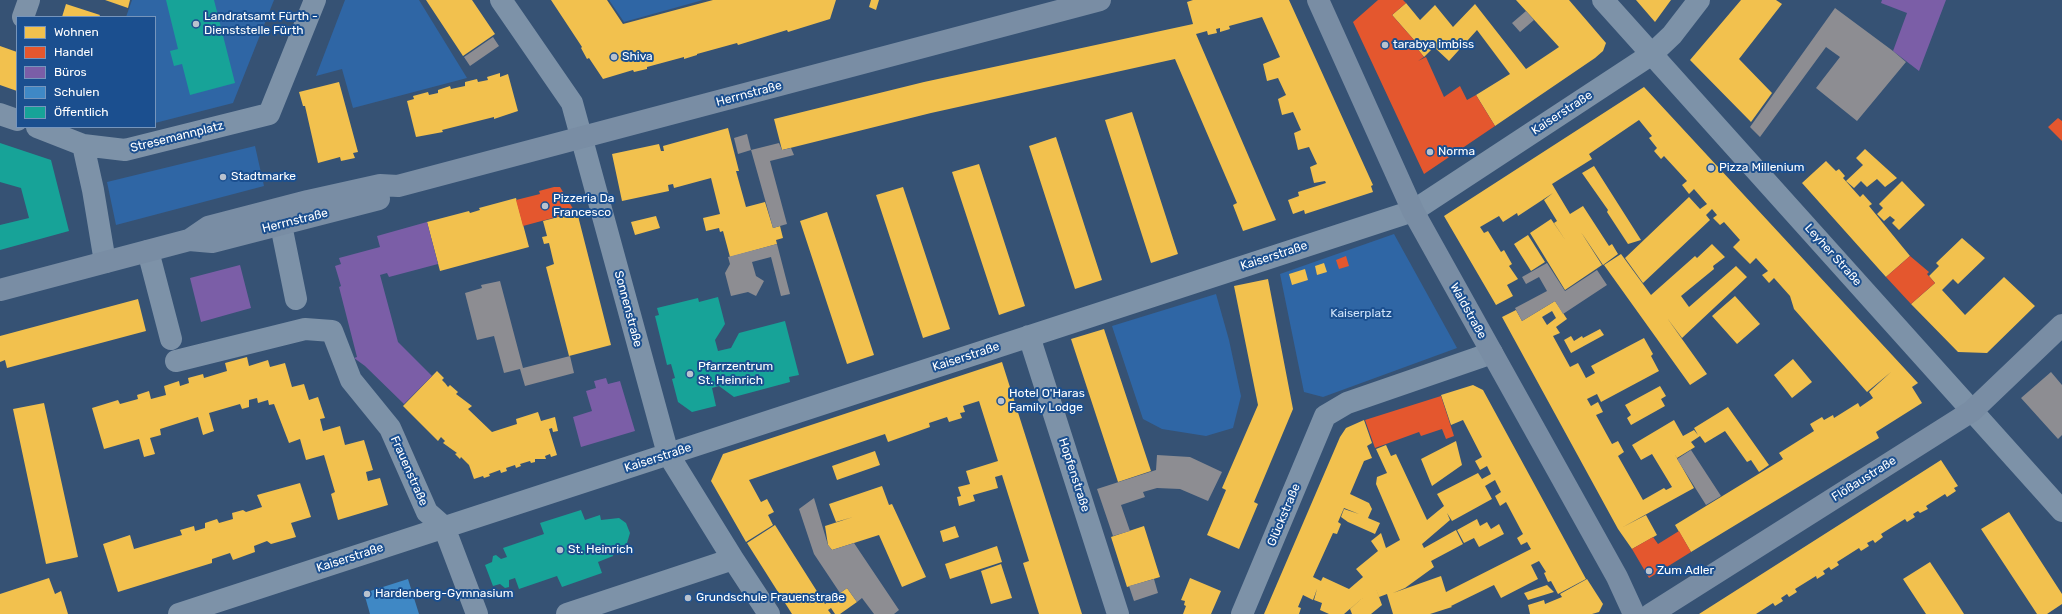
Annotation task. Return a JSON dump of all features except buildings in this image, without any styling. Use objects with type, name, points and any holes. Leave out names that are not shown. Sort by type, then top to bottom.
[{"type":"street","points":[[23,16],[29,0]]},
{"type":"street","name":"Stresemannplatz","points":[[40,128],[83,145],[125,150],[269,114],[314,0]]},
{"type":"street","name":"Sonnenstraße","points":[[502,0],[572,103],[668,454],[732,559],[768,614]]},
{"type":"street","name":"Herrnstraße","points":[[0,290],[189,240],[208,227],[264,212],[380,185],[398,186],[1100,0]]},
{"type":"street","name":"Waldstraße","points":[[1318,0],[1413,211],[1617,577],[1634,614]]},
{"type":"street","name":"Leyher Straße","points":[[1603,0],[2062,511]]},
{"type":"street","name":"Kaiserstraße","points":[[179,614],[1413,211],[1652,54],[1672,35],[1699,0]]},
{"type":"street","points":[[0,114],[16,120]]},
{"type":"street","points":[[83,145],[93,190],[105,262]]},
{"type":"street","name":"Herrnstraße","points":[[189,240],[212,242],[281,225],[384,197],[398,186]]},
{"type":"street","points":[[281,225],[296,299]]},
{"type":"street","points":[[148,251],[171,339]]},
{"type":"street","name":"Flößaustraße","points":[[1651,614],[1972,411],[2062,324]]},
{"type":"street","name":"Frauenstraße","points":[[176,361],[305,329],[332,331],[351,380],[390,428],[426,512],[444,527],[477,614]]},
{"type":"street","name":"Hopfenstraße","points":[[1029,336],[1118,614]]},
{"type":"street","name":"Glückstraße","points":[[1242,614],[1325,416],[1347,403],[1492,354]]},
{"type":"street","points":[[568,614],[732,559]]},
{"type":"green space","points":[[132,0],[274,0],[233,103],[156,123],[156,16],[126,16]]},
{"type":"green space","points":[[345,0],[419,0],[467,78],[353,108],[342,69],[316,76]]},
{"type":"green space","points":[[609,0],[703,0],[624,22]]},
{"type":"green space","points":[[255,146],[264,186],[116,225],[107,182]]},
{"type":"green space","name":"Kaiserplatz","points":[[1394,234],[1457,348],[1323,397],[1304,392],[1280,274]]},
{"type":"green space","points":[[1216,294],[1229,340],[1241,396],[1233,428],[1206,436],[1162,429],[1143,419],[1112,326]]},
{"type":"place","name":"Landratsamt Fürth - Dienststelle Fürth","points":[[196,24]]},
{"type":"place","name":"tarabya imbiss","points":[[1385,45]]},
{"type":"place","name":"Shiva","points":[[614,57]]},
{"type":"place","name":"Norma","points":[[1430,152]]},
{"type":"place","name":"Pizza Millenium","points":[[1711,168]]},
{"type":"place","name":"Stadtmarke","points":[[223,177]]},
{"type":"place","name":"Pizzeria Da Francesco","points":[[545,206]]},
{"type":"place","name":"Pfarrzentrum St. Heinrich","points":[[690,374]]},
{"type":"place","name":"Hotel O'Haras Family Lodge","points":[[1001,401]]},
{"type":"place","name":"St. Heinrich","points":[[560,550]]},
{"type":"place","name":"Zum Adler","points":[[1649,571]]},
{"type":"place","name":"Hardenberg-Gymnasium","points":[[367,594]]},
{"type":"place","name":"Grundschule Frauenstraße","points":[[688,598]]}]
